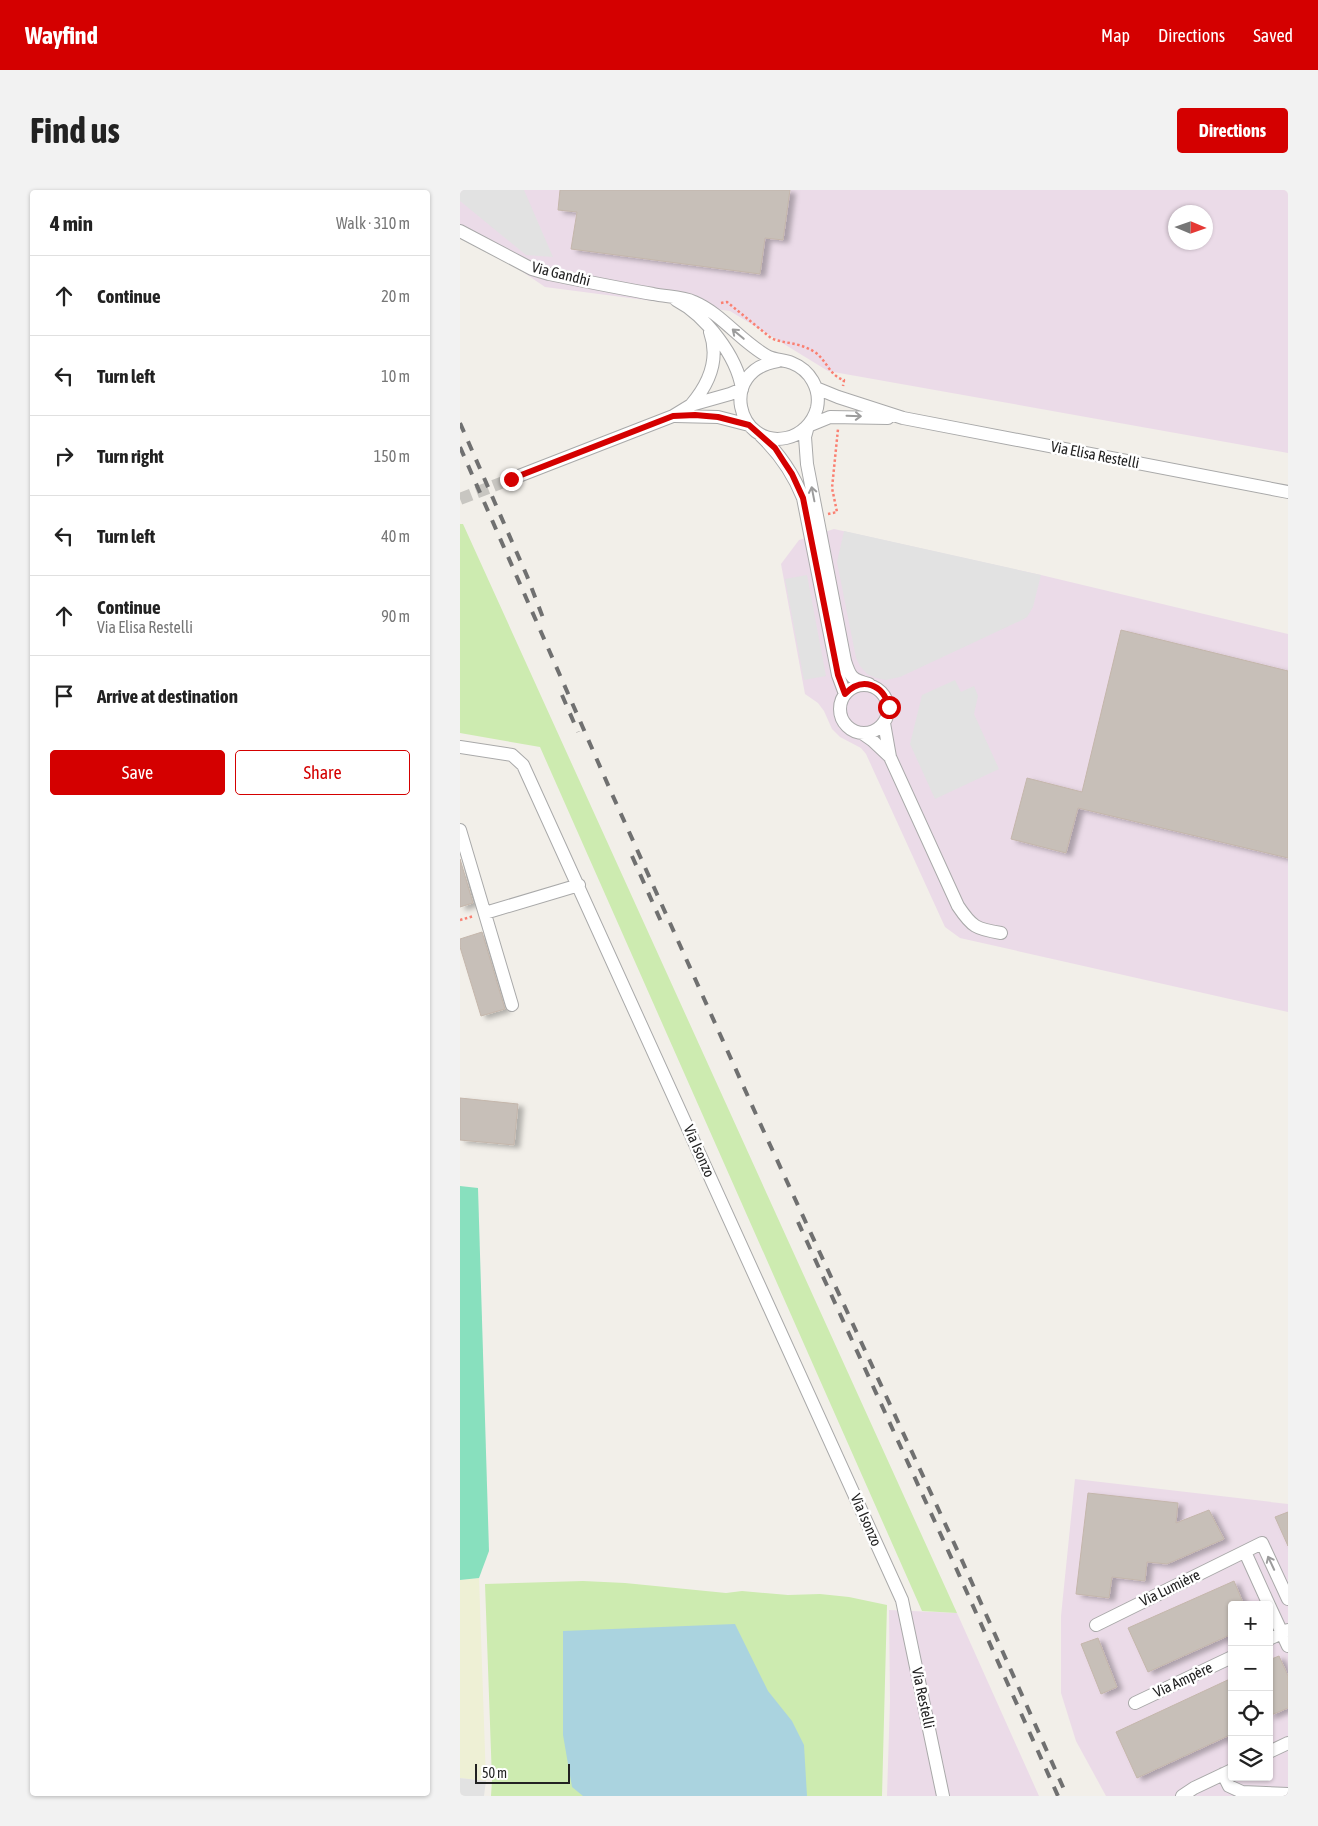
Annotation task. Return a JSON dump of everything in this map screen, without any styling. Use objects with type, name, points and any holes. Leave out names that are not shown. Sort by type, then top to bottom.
[{"type":"street","name":"Via Gandhi","points":[[460,231],[532,269],[549,274],[694,302],[707,309],[755,348],[778,360]]},
{"type":"street","points":[[669,297],[689,309],[707,326],[736,367],[742,389]]},
{"type":"street","points":[[691,405],[707,383],[714,362],[713,340],[707,326]]},
{"type":"street","points":[[845,694],[838,675],[803,498],[792,474],[775,448],[749,425],[742,414],[740,401],[742,389],[747,378],[755,368],[778,360],[790,362],[801,368],[810,376],[816,388],[818,401],[815,414],[808,426],[805,437],[807,464],[845,661],[852,678],[876,687],[887,699],[889,707],[888,716],[878,729],[862,733]]},
{"type":"street","name":"Via Elisa Restelli","points":[[816,388],[903,418],[1288,492]]},
{"type":"street","points":[[511,479],[673,416],[691,405],[742,389]]},
{"type":"street","points":[[673,416],[718,417],[749,425]]},
{"type":"street","name":"Via Elisa Restelli","points":[[808,426],[830,417],[903,418]]},
{"type":"street","points":[[760,434],[772,438],[785,438],[798,434],[808,426]]},
{"type":"street","points":[[869,684],[855,686],[845,694],[840,708],[841,715],[848,727],[872,740],[890,757]]},
{"type":"street","points":[[884,723],[890,757],[958,906],[970,922],[986,931],[1001,934]]},
{"type":"street","name":"Via Isonzo","points":[[460,747],[512,756],[523,765],[902,1600]]},
{"type":"street","points":[[460,830],[512,1005]]},
{"type":"street","points":[[485,913],[578,885]]},
{"type":"street","name":"Via Lumière","points":[[1096,1625],[1262,1544],[1288,1599]]},
{"type":"street","points":[[1245,1552],[1267,1601]]},
{"type":"street","name":"Via Restelli","points":[[902,1600],[944,1796]]},
{"type":"street","points":[[1273,1612],[1285,1632],[1288,1646]]},
{"type":"street","points":[[1273,1637],[1285,1632]]},
{"type":"street","name":"Via Ampère","points":[[1135,1703],[1228,1659]]},
{"type":"street","points":[[1273,1750],[1288,1743]]},
{"type":"street","points":[[1182,1796],[1227,1772],[1229,1786],[1242,1792],[1288,1794]]},
{"type":"shaded area","points":[[460,190],[1288,190],[1288,453],[828,371],[730,311],[545,287],[460,229]]},
{"type":"shaded area","points":[[460,190],[524,190],[553,257],[526,255],[460,201]]},
{"type":"shaded area","points":[[834,529],[1041,575],[1288,634],[1288,1012],[960,938],[945,927],[866,754],[861,748],[840,737],[832,729],[818,703],[805,694],[781,564],[799,540]]},
{"type":"shaded area","points":[[844,531],[1041,575],[1033,607],[1027,617],[1022,620],[900,677],[886,680],[876,678],[867,674],[856,658],[837,562]]},
{"type":"shaded area","points":[[807,575],[826,676],[804,680],[785,579]]},
{"type":"shaded area","points":[[955,680],[961,692],[974,686],[978,696],[974,714],[999,769],[935,799],[910,744],[922,695]]},
{"type":"shaded area","points":[[1075,1479],[1288,1504],[1288,1796],[1106,1796],[1076,1741],[1061,1693],[1061,1616]]},
{"type":"shaded area","points":[[889,1610],[957,1613],[1039,1796],[887,1796],[890,1701]]},
{"type":"shaded area","points":[[460,1778],[486,1781],[484,1796],[460,1796]]},
{"type":"green space","points":[[460,524],[463,524],[957,1613],[922,1611],[540,747],[460,733]]},
{"type":"green space","points":[[460,1186],[478,1188],[489,1551],[479,1578],[460,1580]]},
{"type":"green space","points":[[479,1578],[486,1781],[460,1778],[460,1580]]},
{"type":"green space","points":[[583,1581],[625,1583],[726,1593],[742,1591],[788,1595],[820,1594],[849,1597],[887,1605],[882,1796],[491,1796],[485,1584]]},
{"type":"water","points":[[735,1624],[768,1691],[792,1721],[804,1745],[807,1796],[583,1796],[572,1787],[563,1735],[563,1631]]},
{"type":"building","points":[[560,190],[790,190],[783,240],[765,238],[760,274],[571,249],[577,212],[558,210]]},
{"type":"building","points":[[1121,630],[1288,671],[1288,858],[1078,808],[1066,853],[1011,839],[1027,778],[1082,792]]},
{"type":"building","points":[[460,859],[473,903],[460,907]]},
{"type":"building","points":[[482,932],[505,1009],[481,1016],[460,947],[460,939]]},
{"type":"building","points":[[460,1098],[518,1104],[514,1145],[460,1140]]},
{"type":"building","points":[[1088,1493],[1178,1503],[1176,1523],[1209,1510],[1224,1539],[1167,1564],[1147,1562],[1145,1581],[1112,1577],[1109,1598],[1076,1594]]},
{"type":"building","points":[[1288,1512],[1288,1546],[1275,1517]]},
{"type":"building","points":[[1234,1581],[1242,1601],[1228,1601],[1228,1636],[1148,1672],[1128,1628]]},
{"type":"building","points":[[1098,1638],[1117,1687],[1101,1694],[1081,1644]]},
{"type":"building","points":[[1279,1656],[1288,1676],[1288,1708],[1273,1714],[1273,1691],[1273,1658]]},
{"type":"building","points":[[1228,1680],[1228,1736],[1137,1778],[1116,1732]]},
{"type":"tunnel","points":[[460,499],[511,479]]},
{"type":"railway","points":[[460,423],[527,576],[545,623]]},
{"type":"railway","points":[[460,447],[612,794],[759,1121],[960,1556],[1067,1796]]},
{"type":"railway","points":[[562,695],[578,732]]},
{"type":"railway","points":[[632,856],[663,926]]},
{"type":"railway","points":[[798,1222],[1058,1796]]},
{"type":"route","points":[[511,479],[673,416],[718,417],[749,425],[775,448],[792,474],[803,498],[838,675],[845,694],[855,686],[869,684],[882,692],[887,699],[889,707]]}]
